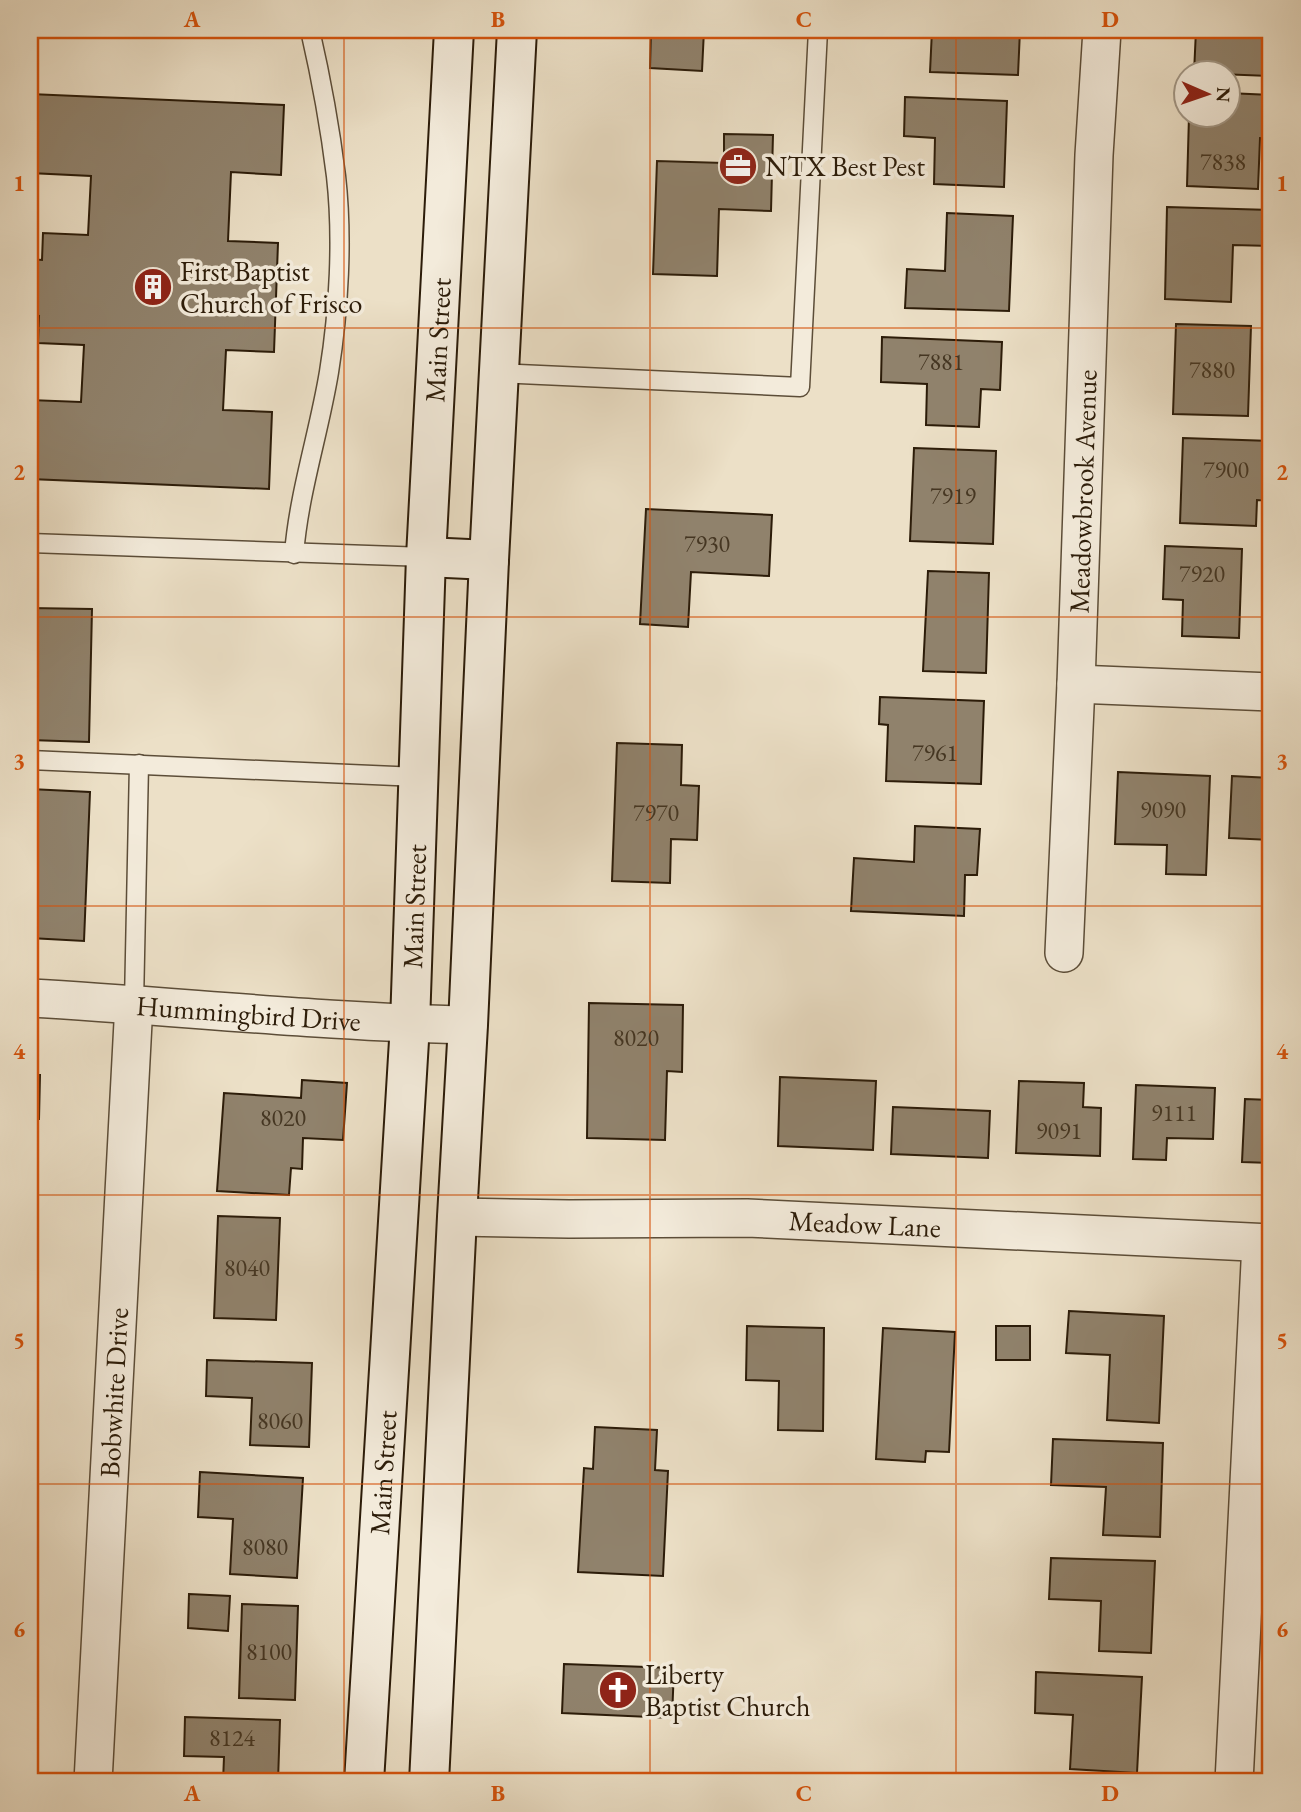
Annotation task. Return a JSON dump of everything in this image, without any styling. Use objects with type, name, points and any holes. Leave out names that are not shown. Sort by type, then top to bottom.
[{"type":"main road","name":"Main Street","points":[[364,1782],[410,1024],[426,557],[454,30]]},
{"type":"main road","points":[[429,1782],[517,30]]},
{"type":"main road","points":[[437,371],[498,373]]},
{"type":"main road","points":[[426,557],[489,561]]},
{"type":"street","name":"Meadowbrook Avenue","points":[[1064,953],[1094,155],[1102,30]]},
{"type":"street","points":[[1076,684],[1271,692]]},
{"type":"street","name":"Hummingbird Drive","points":[[30,998],[134,1003],[410,1024],[468,1025]]},
{"type":"street","name":"Bobwhite Drive","points":[[93,1782],[134,1003]]},
{"type":"street","name":"Meadow Lane","points":[[457,1217],[747,1219],[1266,1243]]},
{"type":"street","points":[[1234,1782],[1266,1243]]},
{"type":"lane","points":[[293,554],[330,369],[339,248],[336,178],[310,30]]},
{"type":"lane","points":[[498,373],[800,387],[818,30]]},
{"type":"lane","points":[[30,543],[426,557]]},
{"type":"lane","points":[[30,760],[418,776]]},
{"type":"lane","points":[[134,1003],[139,764]]},
{"type":"building","points":[[651,30],[704,30],[702,71],[650,68]]},
{"type":"building","points":[[932,30],[1020,30],[1018,75],[930,72]]},
{"type":"building","points":[[1196,30],[1271,30],[1269,76],[1242,75],[1242,60],[1195,60]]},
{"type":"building","name":"First Baptist Church of Frisco","points":[[30,94],[284,105],[281,175],[231,172],[228,241],[278,243],[274,352],[226,350],[223,410],[272,412],[269,489],[30,479],[30,400],[81,402],[84,345],[38,343],[39,316],[30,315],[30,259],[42,260],[43,233],[88,235],[91,176],[30,173]]},
{"type":"building","points":[[1242,94],[1271,95],[1271,139],[1260,138],[1258,189],[1187,186],[1189,130],[1242,130]]},
{"type":"building","points":[[905,97],[1007,101],[1004,187],[934,184],[935,138],[904,136]]},
{"type":"building","points":[[724,134],[773,135],[771,211],[719,209],[717,276],[653,274],[657,161],[724,163]]},
{"type":"building","points":[[1167,207],[1271,210],[1271,246],[1233,245],[1231,302],[1165,299]]},
{"type":"building","points":[[947,213],[1013,216],[1009,311],[905,308],[907,269],[945,271]]},
{"type":"building","points":[[1176,324],[1251,326],[1248,416],[1173,414]]},
{"type":"building","points":[[882,337],[1002,342],[1000,390],[981,389],[979,427],[926,425],[927,384],[881,382]]},
{"type":"building","points":[[1183,438],[1271,441],[1271,501],[1257,500],[1256,526],[1180,523]]},
{"type":"building","points":[[914,448],[996,451],[993,544],[910,541]]},
{"type":"building","points":[[646,509],[772,515],[769,576],[691,572],[688,627],[640,624]]},
{"type":"building","points":[[1165,546],[1242,549],[1239,638],[1182,636],[1183,600],[1163,599]]},
{"type":"building","points":[[928,571],[989,573],[986,673],[923,671]]},
{"type":"building","points":[[30,608],[92,609],[89,742],[30,740]]},
{"type":"building","points":[[880,697],[984,701],[981,784],[886,781],[888,725],[879,724]]},
{"type":"building","points":[[617,743],[682,745],[681,785],[699,786],[697,840],[671,839],[670,883],[612,881]]},
{"type":"building","points":[[1118,772],[1210,776],[1206,875],[1166,874],[1167,845],[1115,844]]},
{"type":"building","points":[[1232,776],[1271,778],[1271,840],[1229,838]]},
{"type":"building","points":[[30,789],[90,792],[84,941],[30,938]]},
{"type":"building","points":[[915,826],[980,829],[977,875],[965,875],[964,916],[851,911],[854,858],[914,862]]},
{"type":"building","points":[[589,1003],[683,1005],[682,1072],[667,1071],[665,1140],[587,1138]]},
{"type":"building","points":[[30,1075],[40,1075],[39,1119],[30,1119]]},
{"type":"building","points":[[780,1077],[876,1081],[873,1150],[778,1146]]},
{"type":"building","points":[[302,1080],[347,1083],[343,1140],[303,1138],[302,1169],[291,1168],[289,1195],[217,1191],[224,1093],[301,1098]]},
{"type":"building","points":[[1019,1081],[1084,1083],[1083,1107],[1101,1108],[1100,1156],[1016,1153]]},
{"type":"building","points":[[1136,1085],[1215,1088],[1213,1139],[1167,1138],[1166,1160],[1133,1159]]},
{"type":"building","points":[[1245,1099],[1271,1100],[1271,1163],[1242,1162]]},
{"type":"building","points":[[893,1107],[990,1111],[988,1158],[891,1154]]},
{"type":"building","points":[[218,1216],[280,1218],[276,1320],[214,1318]]},
{"type":"building","points":[[1069,1311],[1164,1316],[1159,1423],[1107,1420],[1110,1355],[1066,1353]]},
{"type":"building","points":[[747,1326],[824,1328],[823,1431],[778,1430],[779,1381],[746,1380]]},
{"type":"building","points":[[996,1326],[1030,1326],[1030,1360],[996,1360]]},
{"type":"building","points":[[883,1328],[955,1332],[949,1452],[926,1451],[925,1462],[876,1459]]},
{"type":"building","points":[[207,1360],[312,1363],[309,1447],[250,1445],[252,1398],[206,1396]]},
{"type":"building","points":[[595,1427],[657,1430],[655,1470],[668,1471],[663,1576],[578,1572],[584,1468],[593,1469]]},
{"type":"building","points":[[1053,1439],[1163,1443],[1160,1537],[1103,1535],[1106,1487],[1051,1485]]},
{"type":"building","points":[[200,1472],[303,1478],[297,1578],[230,1574],[233,1519],[198,1517]]},
{"type":"building","points":[[1051,1558],[1155,1561],[1151,1653],[1099,1651],[1101,1601],[1049,1599]]},
{"type":"building","points":[[189,1594],[230,1596],[228,1631],[188,1628]]},
{"type":"building","points":[[242,1604],[298,1606],[295,1700],[239,1698]]},
{"type":"building","name":"Liberty Baptist Church","points":[[564,1664],[674,1668],[672,1718],[562,1713]]},
{"type":"building","points":[[1036,1672],[1142,1677],[1137,1773],[1070,1769],[1073,1715],[1035,1713]]},
{"type":"building","points":[[185,1717],[280,1720],[278,1782],[223,1782],[224,1757],[184,1756]]},
{"type":"place","name":"NTX Best Pest","points":[[738,166]]},
{"type":"place","name":"First Baptist Church of Frisco","points":[[153,287]]},
{"type":"place","name":"Liberty Baptist Church","points":[[618,1690]]}]
